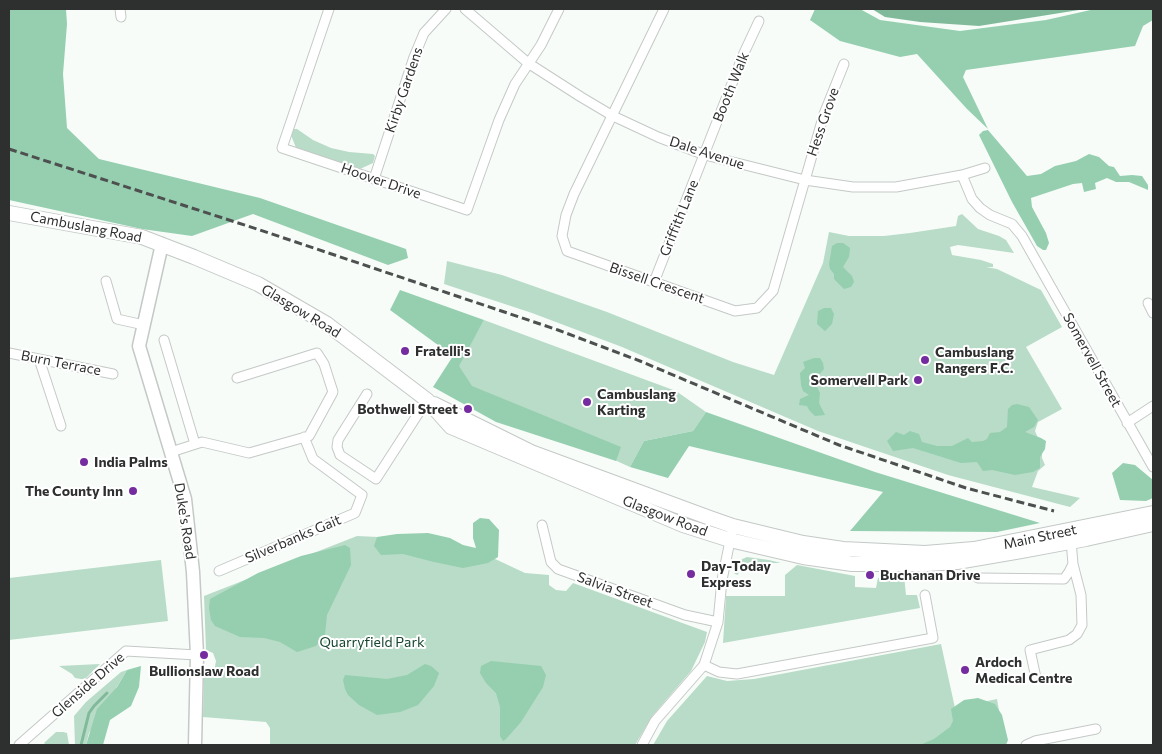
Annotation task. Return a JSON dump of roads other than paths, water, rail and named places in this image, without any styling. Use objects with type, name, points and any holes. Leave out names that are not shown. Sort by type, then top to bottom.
[{"type":"main road","name":"Cambuslang Road","points":[[9,213],[142,237],[162,244]]},
{"type":"main road","name":"Duke's Road","points":[[162,244],[139,346],[184,499],[193,572],[197,655],[195,745]]},
{"type":"main road","name":"Glasgow Road","points":[[162,244],[258,284],[327,324],[427,400],[451,427],[683,525],[843,549],[926,558]]},
{"type":"main road","name":"Main Street","points":[[1070,536],[1153,513]]},
{"type":"main road","name":"Main Street","points":[[926,558],[974,549],[1153,524]]},
{"type":"street","name":"Hoover Drive","points":[[329,9],[282,148],[467,210],[498,120],[515,84],[528,63]]},
{"type":"street","name":"Kirby Gardens","points":[[374,178],[414,57],[424,33],[446,9]]},
{"type":"street","name":"Dale Avenue","points":[[465,9],[528,63],[613,116],[658,137],[705,155],[805,180],[853,187],[896,187],[985,168]]},
{"type":"street","points":[[528,63],[541,45],[559,9]]},
{"type":"street","points":[[613,116],[664,9]]},
{"type":"street","name":"Booth Walk","points":[[705,155],[744,52],[759,21]]},
{"type":"street","name":"Hess Grove","points":[[805,180],[824,114],[844,64]]},
{"type":"street","name":"Bissell Crescent","points":[[613,116],[566,214],[562,236],[567,251],[735,311],[757,308],[773,291],[805,180]]},
{"type":"street","name":"Griffith Lane","points":[[654,282],[705,155]]},
{"type":"street","name":"Somervell Street","points":[[962,174],[972,199],[980,208],[990,215],[1012,224],[1022,236],[1153,467]]},
{"type":"street","points":[[106,280],[117,319],[144,325]]},
{"type":"street","points":[[1148,304],[1153,313]]},
{"type":"street","points":[[164,340],[196,444]]},
{"type":"street","name":"Burn Terrace","points":[[9,353],[113,374]]},
{"type":"street","points":[[171,452],[202,442],[249,453],[309,436],[333,392],[324,364],[317,353],[237,378]]},
{"type":"street","points":[[40,359],[61,426]]},
{"type":"street","points":[[367,394],[338,440],[337,447],[340,455],[376,479],[427,400]]},
{"type":"street","points":[[1127,423],[1153,406]]},
{"type":"street","name":"Silverbanks Gait","points":[[219,571],[354,513],[362,495],[313,460],[304,437]]},
{"type":"street","name":"Salvia Street","points":[[542,525],[551,562],[558,569],[685,615],[718,622]]},
{"type":"street","points":[[642,745],[655,721],[704,665],[718,622],[722,580],[732,533]]},
{"type":"street","points":[[1036,678],[1030,650],[1069,640],[1077,634],[1082,625],[1081,595],[1072,564],[1070,536]]},
{"type":"street","points":[[978,578],[1064,578],[1072,564]]},
{"type":"street","points":[[704,665],[719,672],[738,674],[933,638],[925,595]]},
{"type":"street","name":"Glenside Drive","points":[[19,745],[126,650],[197,655]]},
{"type":"street","points":[[1026,745],[1035,741],[1096,729]]},
{"type":"waterway","points":[[81,745],[89,713],[107,693]]},
{"type":"railway","points":[[9,149],[260,230],[558,330],[640,361],[839,445],[966,488],[1054,511]]},
{"type":"place","name":"Fratelli's","points":[[405,351]]},
{"type":"place","name":"Cambuslang Rangers F.C.","points":[[925,360]]},
{"type":"place","name":"Somervell Park","points":[[918,380]]},
{"type":"place","name":"Cambuslang Karting","points":[[587,402]]},
{"type":"place","name":"Bothwell Street","points":[[468,409]]},
{"type":"place","name":"India Palms","points":[[84,462]]},
{"type":"place","name":"The County Inn","points":[[133,491]]},
{"type":"place","name":"Day-Today Express","points":[[691,574]]},
{"type":"place","name":"Buchanan Drive","points":[[870,575]]},
{"type":"place","name":"Bullionslaw Road","points":[[204,655]]},
{"type":"place","name":"Ardoch Medical Centre","points":[[965,670]]},
{"type":"park label","name":"Quarryfield Park","points":[[372,642]]}]
